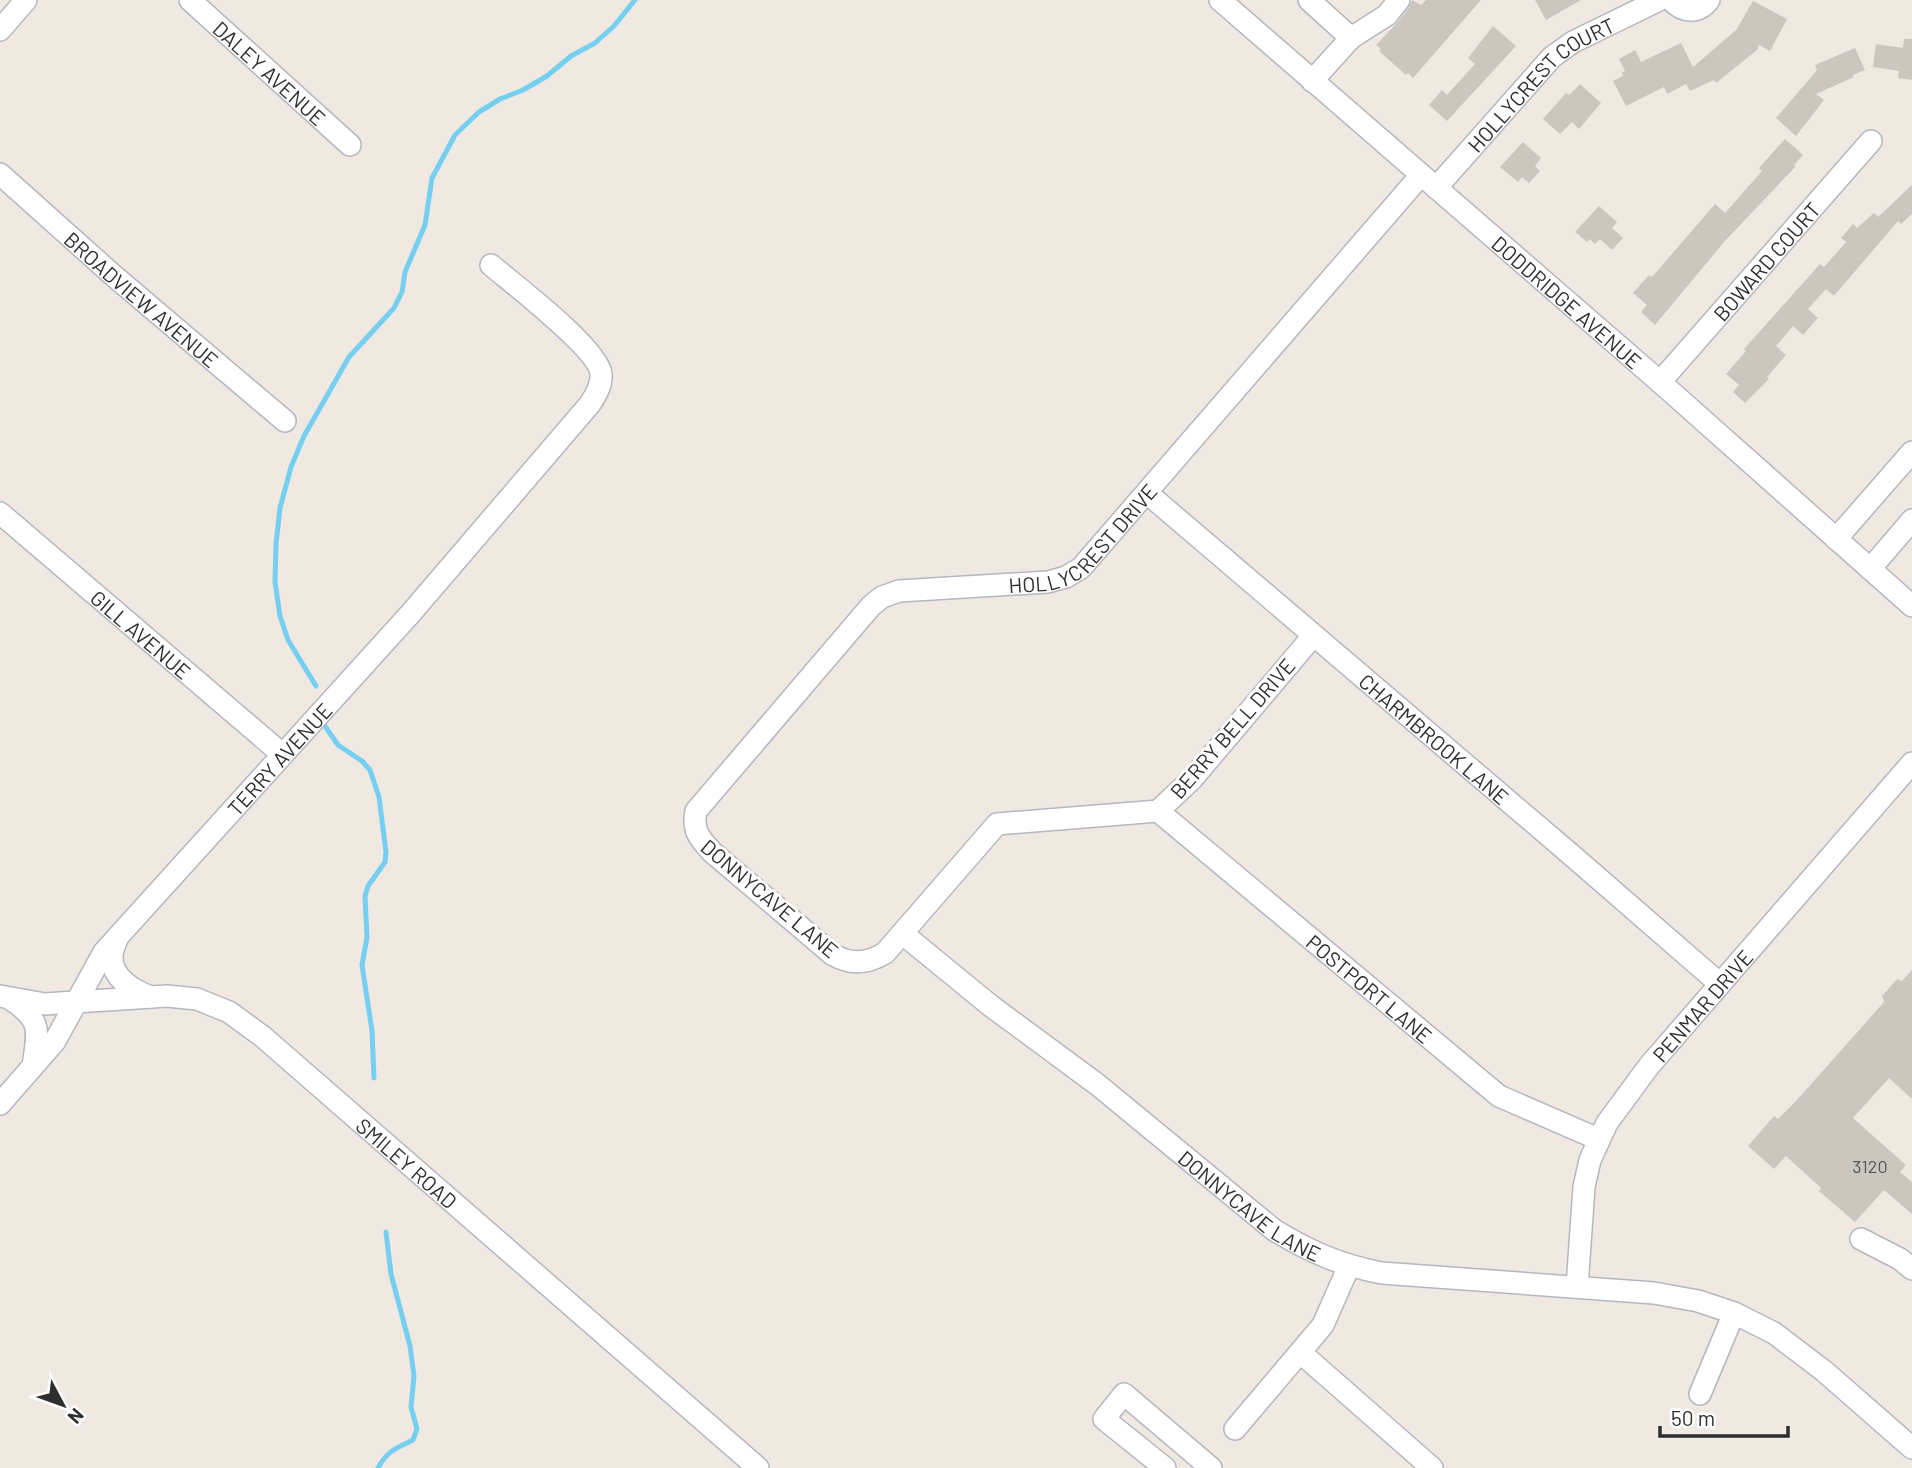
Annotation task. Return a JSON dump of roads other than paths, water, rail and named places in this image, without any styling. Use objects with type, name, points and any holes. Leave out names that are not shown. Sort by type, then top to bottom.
[{"type":"street","points":[[0,30],[26,0]]},
{"type":"street","name":"DALEY AVENUE","points":[[190,0],[350,145]]},
{"type":"street","name":"DODDRIDGE AVENUE","points":[[1220,0],[1660,382],[1912,606]]},
{"type":"street","points":[[1310,0],[1351,38]]},
{"type":"street","points":[[1312,81],[1351,38],[1387,15],[1399,0]]},
{"type":"street","name":"HOLLYCREST COURT","points":[[1428,182],[1552,57],[1573,42],[1659,0]]},
{"type":"street","points":[[1671,0],[1678,7],[1692,10],[1700,9],[1709,0]]},
{"type":"street","name":"BOWARD COURT","points":[[1660,382],[1871,141]]},
{"type":"street","name":"BROADVIEW AVENUE","points":[[0,174],[114,276],[285,421]]},
{"type":"street","name":"HOLLYCREST DRIVE","points":[[696,811],[871,606],[882,597],[899,592],[1048,582],[1066,577],[1081,568],[1428,182]]},
{"type":"street","name":"TERRY AVENUE","points":[[0,1104],[55,1041],[104,952],[411,613],[576,423],[599,389],[602,375],[598,363],[584,346],[491,265]]},
{"type":"street","points":[[1836,539],[1912,452]]},
{"type":"street","name":"CHARMBROOK LANE","points":[[1147,493],[1720,984]]},
{"type":"street","name":"GILL AVENUE","points":[[0,513],[282,754]]},
{"type":"street","points":[[1870,569],[1912,520]]},
{"type":"street","name":"BERRY BELL DRIVE","points":[[903,934],[997,824],[1158,811],[1192,779],[1313,636]]},
{"type":"street","name":"PENMAR DRIVE","points":[[1577,1287],[1584,1187],[1590,1160],[1607,1123],[1649,1066],[1912,763]]},
{"type":"street","name":"DONNYCAVE LANE","points":[[696,811],[693,824],[697,836],[704,844],[832,954],[851,962],[867,961],[885,953],[903,934],[991,1006],[1098,1085],[1274,1230],[1301,1247],[1349,1266],[1382,1273],[1577,1287],[1665,1295],[1698,1301],[1758,1323],[1794,1348],[1912,1448]]},
{"type":"street","name":"POSTPORT LANE","points":[[1158,811],[1499,1096],[1598,1139]]},
{"type":"street","points":[[117,938],[112,958],[117,973],[134,991],[151,997]]},
{"type":"street","name":"SMILEY ROAD","points":[[4,997],[45,1004],[167,996],[197,999],[229,1012],[262,1036],[758,1468]]},
{"type":"street","points":[[4,997],[27,1010],[38,1032],[33,1066]]},
{"type":"street","points":[[1861,1238],[1900,1259],[1912,1269]]},
{"type":"street","points":[[1235,1429],[1301,1353],[1327,1317],[1349,1266]]},
{"type":"street","points":[[1700,1394],[1734,1313]]},
{"type":"street","points":[[1301,1353],[1432,1468]]},
{"type":"street","points":[[1165,1468],[1104,1419],[1124,1394],[1211,1468]]},
{"type":"waterway","points":[[316,686],[288,640],[280,616],[275,582],[280,508],[291,467],[304,436],[349,357],[394,308],[402,292],[405,272],[425,225],[432,178],[455,135],[479,112],[547,76],[571,56],[595,43],[614,26],[635,0]]},
{"type":"waterway","points":[[325,726],[338,745],[362,761],[370,770],[379,797],[385,862],[368,886],[365,896],[367,937],[362,965],[372,1031],[374,1078]]},
{"type":"waterway","points":[[378,1468],[389,1454],[413,1440],[417,1429],[411,1407],[414,1376],[410,1346],[391,1274],[386,1232]]}]
